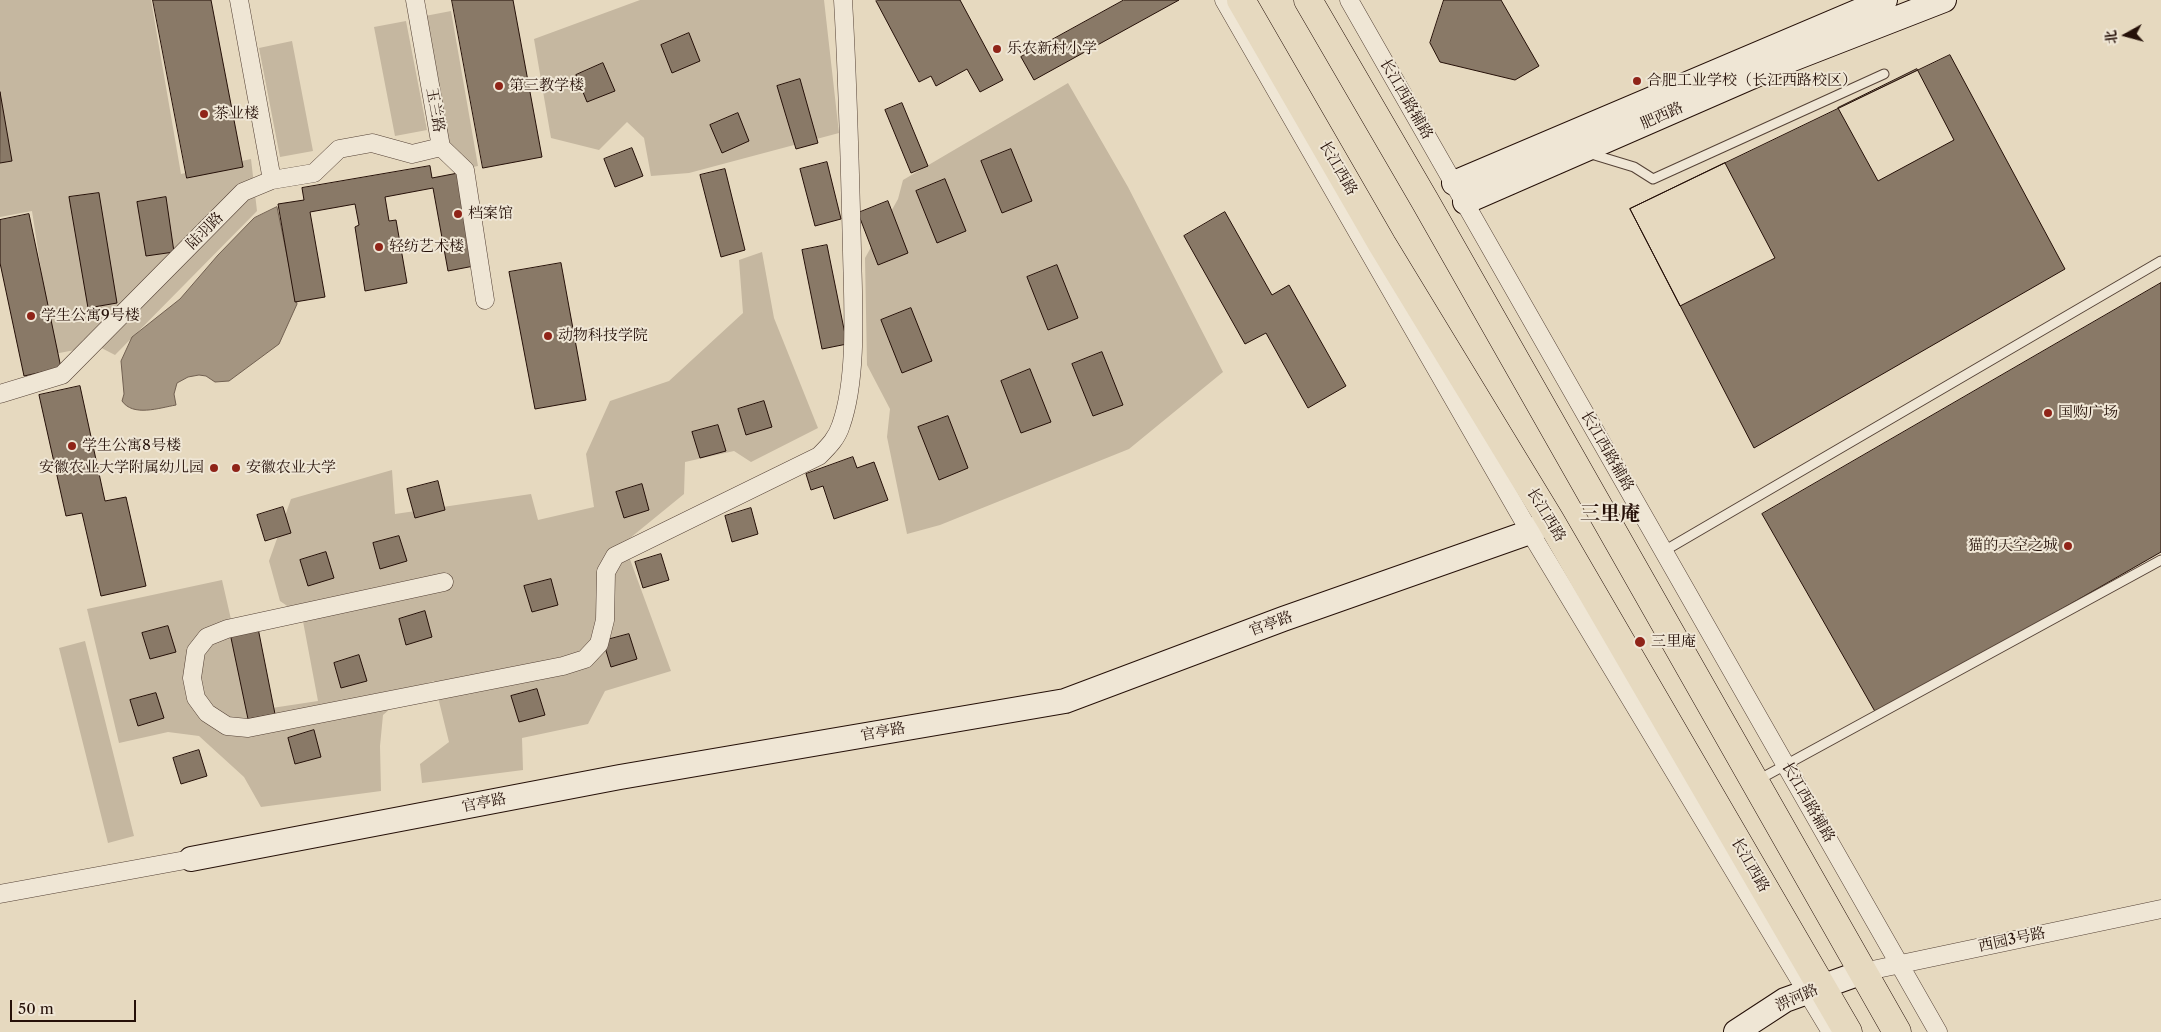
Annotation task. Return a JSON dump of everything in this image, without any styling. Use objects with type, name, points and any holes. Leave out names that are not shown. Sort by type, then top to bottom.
[{"type":"highway","name":"长江西路","points":[[1241,0],[1382,244],[1540,526],[1814,989],[1848,1032]]},
{"type":"highway","points":[[1308,0],[1897,1032]]},
{"type":"street","points":[[239,0],[272,180]]},
{"type":"street","name":"玉兰路","points":[[415,0],[442,147],[464,170],[484,300]]},
{"type":"street","points":[[444,582],[227,629],[207,637],[196,651],[192,678],[196,698],[207,713],[226,726],[248,728],[564,666],[585,659],[599,644],[605,620],[606,572],[615,556],[819,456],[833,443],[841,425],[850,390],[853,314],[848,81],[843,0]]},
{"type":"street","points":[[1224,0],[1540,526]]},
{"type":"street","name":"长江西路辅路","points":[[1349,0],[1787,764],[1938,1032]]},
{"type":"street","name":"肥西路","points":[[1459,193],[1885,0]]},
{"type":"street","name":"肥西路","points":[[1459,193],[1583,151],[1790,60],[1944,0]]},
{"type":"street","name":"陆羽路","points":[[0,394],[62,375],[243,192],[272,180],[314,173],[339,149],[372,143],[412,154],[442,147]]},
{"type":"street","name":"官亭路","points":[[191,859],[620,777],[1065,701],[1283,619],[1540,526]]},
{"type":"street","points":[[0,894],[191,859]]},
{"type":"street","name":"西园3号路","points":[[1862,972],[2161,908]]},
{"type":"street","name":"淠河路","points":[[1736,1032],[1784,1000],[1862,972]]},
{"type":"street","points":[[1814,989],[1831,1032]]},
{"type":"lane","points":[[1583,151],[1634,167],[1653,179],[1884,74]]},
{"type":"lane","points":[[1664,551],[2161,261]]},
{"type":"lane","points":[[1756,782],[2161,560]]},
{"type":"shaded area","points":[[0,0],[151,0],[181,174],[251,159],[257,211],[115,355],[84,339],[75,350],[54,354],[32,211],[0,217]]},
{"type":"shaded area","points":[[640,0],[824,0],[839,133],[689,173],[651,176],[644,138],[627,122],[599,150],[551,138],[534,39]]},
{"type":"shaded area","points":[[451,11],[478,166],[468,168],[449,146],[425,16]]},
{"type":"shaded area","points":[[406,21],[427,130],[395,136],[374,27]]},
{"type":"shaded area","points":[[292,41],[313,151],[280,157],[259,48]]},
{"type":"shaded area","points":[[1068,83],[1128,187],[1223,372],[1129,449],[940,525],[907,534],[887,437],[890,409],[867,365],[865,258],[898,199],[903,180]]},
{"type":"shaded area","points":[[277,207],[297,304],[279,344],[229,381],[215,382],[206,376],[199,375],[188,377],[177,383],[174,394],[176,405],[147,410],[133,409],[127,406],[122,401],[124,394],[121,361],[132,337],[180,299],[218,255],[254,218]]},
{"type":"shaded area","points":[[762,252],[774,318],[818,428],[751,462],[734,451],[685,462],[684,494],[624,543],[671,671],[605,691],[588,724],[522,738],[523,770],[422,783],[420,764],[449,742],[434,681],[415,687],[383,715],[380,746],[381,791],[261,807],[244,777],[199,736],[168,732],[119,743],[87,609],[222,580],[252,711],[318,701],[302,616],[280,601],[269,561],[291,499],[392,470],[395,514],[531,494],[538,520],[594,507],[586,454],[610,401],[669,381],[743,313],[739,260]]},
{"type":"shaded area","points":[[85,641],[134,836],[108,843],[59,648]]},
{"type":"building","name":"茶业楼","points":[[153,0],[211,0],[243,167],[187,178]]},
{"type":"building","name":"第三教学楼","points":[[452,0],[513,0],[542,157],[483,168]]},
{"type":"building","points":[[877,0],[960,0],[1003,80],[980,92],[967,69],[936,86],[931,76],[919,82]]},
{"type":"building","points":[[1124,0],[1179,0],[1034,80],[1021,57]]},
{"type":"building","points":[[1444,0],[1501,0],[1539,66],[1515,80],[1440,62],[1430,43]]},
{"type":"building","points":[[689,33],[700,61],[672,73],[661,45]]},
{"type":"building","points":[[1950,55],[2065,269],[1754,448],[1630,209]]},
{"type":"building","points":[[603,63],[615,91],[587,102],[576,75]]},
{"type":"building","points":[[1917,69],[1954,140],[1878,181],[1838,108]]},
{"type":"building","points":[[800,79],[818,143],[796,149],[777,86]]},
{"type":"building","points":[[0,92],[12,161],[0,163]]},
{"type":"building","points":[[902,103],[928,166],[911,173],[885,110]]},
{"type":"building","points":[[738,113],[749,141],[722,153],[710,125]]},
{"type":"building","points":[[632,148],[643,176],[615,187],[604,159]]},
{"type":"building","points":[[1011,149],[1032,201],[1002,213],[981,161]]},
{"type":"building","points":[[827,162],[841,219],[815,226],[800,169]]},
{"type":"building","points":[[1725,163],[1775,258],[1680,306],[1630,209]]},
{"type":"building","name":"轻纺艺术楼","points":[[430,166],[432,178],[458,173],[474,266],[448,271],[433,188],[385,197],[389,221],[396,220],[407,283],[365,291],[355,227],[359,225],[355,204],[310,212],[325,297],[295,302],[278,204],[304,200],[302,188]]},
{"type":"building","points":[[725,169],[745,250],[721,257],[700,175]]},
{"type":"building","points":[[945,179],[966,231],[937,243],[916,191]]},
{"type":"building","points":[[99,193],[117,303],[88,308],[69,197]]},
{"type":"building","points":[[166,197],[174,252],[146,256],[137,202]]},
{"type":"building","points":[[888,201],[908,253],[878,265],[858,213]]},
{"type":"building","points":[[1225,212],[1272,295],[1289,285],[1346,386],[1308,408],[1266,333],[1245,344],[1184,236]]},
{"type":"building","name":"学生公寓9号楼","points":[[29,214],[61,368],[24,376],[0,263],[0,220]]},
{"type":"building","points":[[827,245],[847,344],[822,349],[802,250]]},
{"type":"building","name":"动物科技学院","points":[[561,263],[586,400],[535,409],[509,272]]},
{"type":"building","points":[[1057,265],[1078,318],[1048,330],[1027,277]]},
{"type":"building","name":"国购广场","points":[[2161,283],[2161,552],[1877,715],[1762,514]]},
{"type":"building","points":[[911,308],[932,361],[902,373],[881,320]]},
{"type":"building","points":[[1102,352],[1123,405],[1093,416],[1072,364]]},
{"type":"building","points":[[1030,369],[1051,422],[1021,433],[1001,381]]},
{"type":"building","name":"学生公寓8号楼","points":[[80,386],[105,501],[126,497],[146,586],[101,596],[82,513],[66,516],[39,395]]},
{"type":"building","points":[[764,401],[772,427],[746,435],[738,409]]},
{"type":"building","points":[[948,416],[968,468],[939,480],[918,427]]},
{"type":"building","points":[[718,425],[726,451],[700,458],[692,432]]},
{"type":"building","points":[[853,457],[857,468],[874,462],[888,500],[834,519],[823,486],[811,490],[806,474]]},
{"type":"building","points":[[438,481],[445,510],[415,518],[407,489]]},
{"type":"building","points":[[642,484],[649,510],[624,518],[616,492]]},
{"type":"building","points":[[283,507],[291,533],[265,541],[257,515]]},
{"type":"building","points":[[751,508],[758,534],[732,542],[725,516]]},
{"type":"building","points":[[399,536],[407,561],[380,569],[373,543]]},
{"type":"building","points":[[326,552],[334,578],[308,586],[300,560]]},
{"type":"building","points":[[661,554],[669,580],[643,588],[635,562]]},
{"type":"building","points":[[551,579],[558,605],[532,612],[524,586]]},
{"type":"building","points":[[425,611],[432,637],[406,645],[399,619]]},
{"type":"building","points":[[168,626],[176,652],[150,659],[142,633]]},
{"type":"building","points":[[258,628],[275,714],[248,719],[230,633]]},
{"type":"building","points":[[629,634],[637,659],[611,667],[603,641]]},
{"type":"building","points":[[359,655],[367,681],[341,688],[334,663]]},
{"type":"building","points":[[537,689],[545,715],[519,722],[511,696]]},
{"type":"building","points":[[156,693],[164,718],[138,726],[130,700]]},
{"type":"building","points":[[314,730],[321,757],[295,764],[288,738]]},
{"type":"building","points":[[199,750],[207,776],[181,784],[173,758]]},
{"type":"place","name":"乐农新村小学","points":[[997,49]]},
{"type":"place","name":"合肥工业学校（长江西路校区）","points":[[1637,81]]},
{"type":"place","name":"第三教学楼","points":[[499,86]]},
{"type":"place","name":"茶业楼","points":[[204,114]]},
{"type":"place","name":"档案馆","points":[[458,214]]},
{"type":"place","name":"轻纺艺术楼","points":[[379,247]]},
{"type":"place","name":"学生公寓9号楼","points":[[31,316]]},
{"type":"place","name":"动物科技学院","points":[[548,336]]},
{"type":"place","name":"国购广场","points":[[2048,413]]},
{"type":"place","name":"学生公寓8号楼","points":[[72,446]]},
{"type":"place","name":"安徽农业大学附属幼儿园","points":[[214,468]]},
{"type":"place","name":"安徽农业大学","points":[[236,468]]},
{"type":"place","name":"猫的天空之城","points":[[2068,546]]},
{"type":"place","name":"三里庵","points":[[1640,642]]},
{"type":"district","name":"三里庵","points":[[1610,514]]}]
